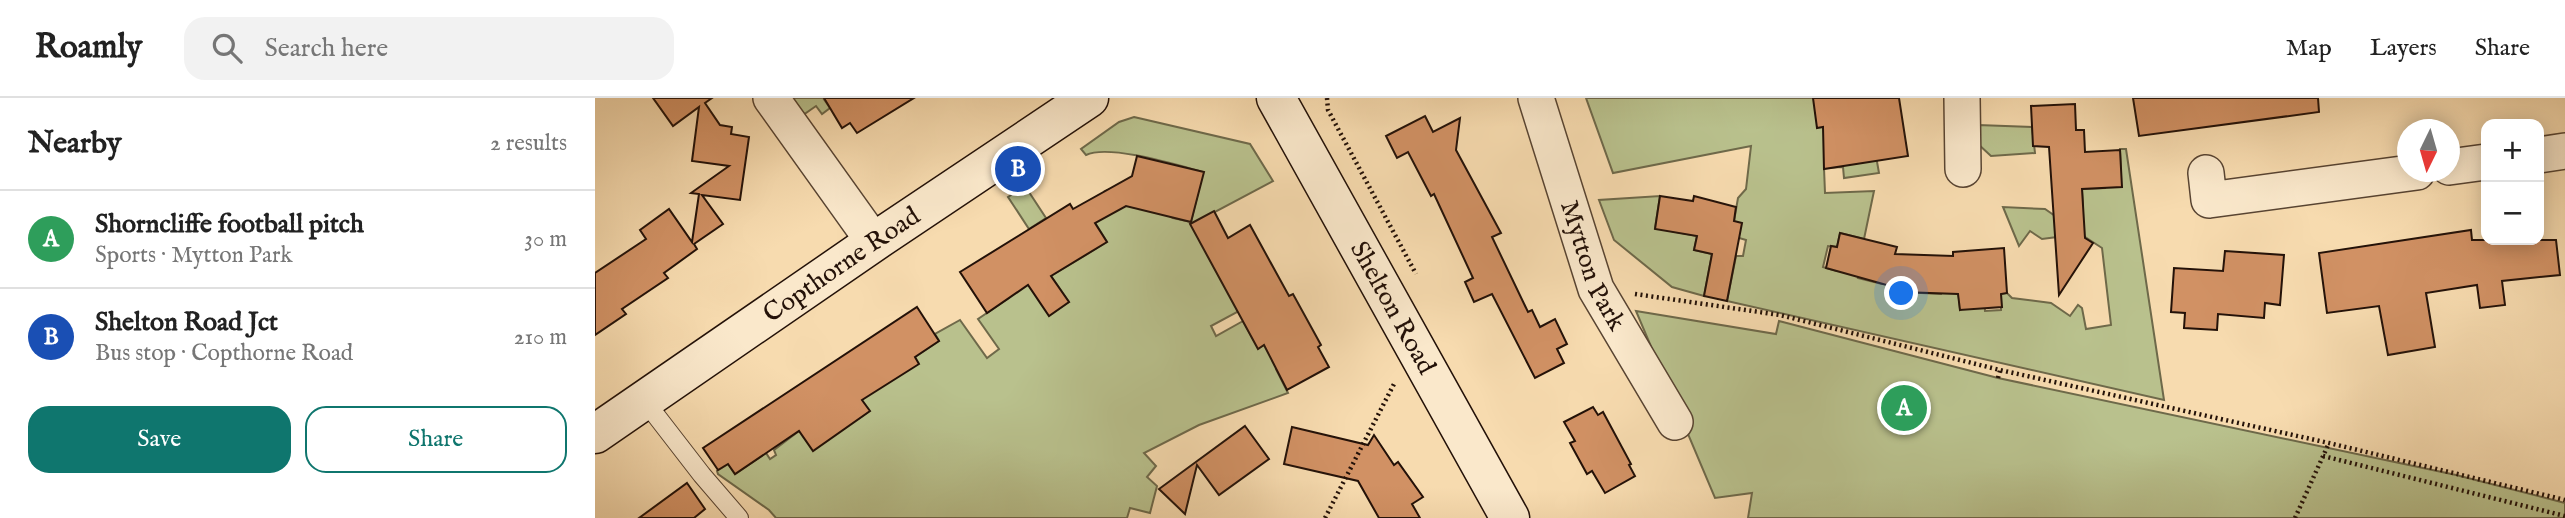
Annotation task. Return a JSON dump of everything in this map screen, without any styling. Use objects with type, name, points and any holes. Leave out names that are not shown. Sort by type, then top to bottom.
[{"type":"main road","name":"Copthorne Road","points":[[595,434],[1089,98]]},
{"type":"main road","name":"Shelton Road","points":[[1276,98],[1510,518]]},
{"type":"street","points":[[771,98],[874,242]]},
{"type":"street","name":"Mytton Park","points":[[1536,98],[1597,289],[1675,422]]},
{"type":"street","points":[[1962,98],[1963,169]]},
{"type":"street","points":[[2544,154],[2565,151]]},
{"type":"street","points":[[2460,166],[2481,163]]},
{"type":"street","points":[[2209,199],[2397,175]]},
{"type":"lane","points":[[644,400],[739,518]]},
{"type":"path","points":[[1597,289],[1780,315],[2000,370],[2329,443],[2565,500]]},
{"type":"path","points":[[1998,378],[2000,370]]},
{"type":"path","points":[[1325,518],[1397,379]]},
{"type":"path","points":[[2295,518],[2329,443]]},
{"type":"path","points":[[2323,456],[2565,516]]},
{"type":"green space","points":[[791,98],[823,98],[830,108],[822,114],[816,106],[803,115]]},
{"type":"green space","points":[[1586,98],[1839,98],[1841,124],[1876,156],[1879,173],[1844,178],[1843,167],[1824,168],[1825,193],[1874,191],[1864,239],[1840,233],[1837,247],[1828,246],[1823,267],[1860,272],[1858,278],[1882,284],[1901,283],[1901,292],[1941,294],[1942,290],[1957,279],[1960,310],[1984,295],[1985,311],[2001,310],[2001,294],[2007,293],[2012,298],[2051,303],[2070,316],[2078,305],[2082,308],[2086,329],[2111,325],[2102,248],[2065,224],[2057,237],[2042,239],[2030,231],[2019,246],[2003,207],[2045,209],[2058,218],[2057,207],[2083,205],[2082,189],[2105,188],[2105,173],[2121,172],[2120,149],[2126,149],[2164,400],[1727,301],[1736,256],[1743,256],[1746,240],[1739,238],[1734,221],[1738,198],[1746,189],[1751,146],[1613,173]]},
{"type":"green space","points":[[1134,117],[1250,144],[1273,181],[1194,223],[1209,257],[1241,310],[1211,326],[1216,336],[1243,321],[1258,348],[1272,341],[1284,364],[1276,369],[1288,393],[1199,425],[1144,453],[1156,466],[1147,477],[1157,486],[1150,513],[1130,508],[1127,518],[776,518],[769,510],[718,474],[717,471],[728,464],[735,474],[766,453],[770,459],[776,455],[774,450],[799,431],[858,419],[869,411],[858,395],[939,341],[935,334],[960,320],[987,358],[999,349],[978,319],[1009,298],[1030,276],[1049,315],[1069,302],[1051,276],[1107,242],[1094,221],[1116,211],[1105,191],[1118,186],[1173,218],[1191,222],[1203,172],[1126,154],[1097,152],[1086,155],[1081,149],[1119,122]]},
{"type":"green space","points":[[1978,125],[2032,127],[2035,153],[1991,156],[1977,143]]},
{"type":"green space","points":[[1025,186],[1046,218],[1029,229],[1008,197]]},
{"type":"green space","points":[[1660,196],[1655,228],[1697,236],[1694,250],[1712,254],[1704,296],[1672,287],[1614,240],[1599,200]]},
{"type":"green space","points":[[1636,311],[1776,334],[1779,321],[1998,378],[2456,475],[2565,503],[2565,518],[1748,518],[1752,493],[1715,498]]},
{"type":"building","points":[[653,98],[712,98],[705,103],[720,125],[732,127],[731,134],[749,137],[740,200],[702,195],[723,224],[694,244],[697,249],[664,273],[668,278],[622,309],[626,314],[595,335],[595,273],[646,239],[640,230],[669,209],[692,242],[699,194],[691,193],[729,166],[692,161],[699,107],[673,126]]},
{"type":"building","points":[[824,98],[914,98],[857,133],[850,123],[842,128]]},
{"type":"building","points":[[1813,98],[1899,98],[1908,156],[1824,169],[1823,127],[1817,128]]},
{"type":"building","points":[[2133,98],[2318,98],[2319,112],[2139,136]]},
{"type":"building","points":[[2075,104],[2076,130],[2084,130],[2085,152],[2120,150],[2122,187],[2082,189],[2085,238],[2093,243],[2059,295],[2049,147],[2033,146],[2031,106]]},
{"type":"building","points":[[1425,116],[1433,132],[1460,118],[1456,150],[1501,233],[1492,237],[1528,312],[1532,310],[1540,327],[1555,319],[1567,344],[1557,349],[1564,363],[1535,378],[1492,294],[1474,302],[1465,282],[1473,278],[1434,194],[1431,196],[1408,152],[1397,158],[1386,136]]},
{"type":"building","points":[[1137,156],[1204,172],[1191,222],[1126,206],[1095,223],[1107,242],[1051,276],[1069,302],[1049,316],[1028,285],[987,313],[960,272],[1070,204],[1073,209],[1132,176]]},
{"type":"building","points":[[1660,196],[1693,201],[1694,196],[1736,207],[1734,221],[1742,223],[1727,301],[1704,296],[1712,254],[1694,250],[1697,236],[1655,229]]},
{"type":"building","points":[[1214,211],[1228,238],[1250,225],[1289,296],[1293,294],[1321,345],[1318,347],[1329,367],[1287,390],[1264,345],[1258,349],[1190,224]]},
{"type":"building","points":[[2471,230],[2472,240],[2481,240],[2481,245],[2544,245],[2544,240],[2556,240],[2560,275],[2502,281],[2505,305],[2480,308],[2477,285],[2426,293],[2435,347],[2388,355],[2379,306],[2327,313],[2319,253]]},
{"type":"building","points":[[1840,233],[1897,247],[1895,254],[1953,256],[1953,252],[2004,248],[2007,293],[2001,294],[2002,307],[1960,310],[1958,294],[1901,292],[1901,289],[1826,268],[1831,246],[1837,247]]},
{"type":"building","points":[[2225,251],[2284,255],[2280,305],[2265,303],[2264,318],[2218,314],[2217,330],[2184,328],[2185,313],[2171,312],[2174,268],[2223,271]]},
{"type":"building","points":[[917,307],[939,341],[915,357],[919,364],[862,400],[870,411],[813,451],[799,431],[735,474],[728,464],[718,470],[703,448]]},
{"type":"building","points":[[1593,407],[1598,415],[1603,412],[1635,476],[1605,493],[1592,471],[1587,474],[1570,443],[1575,441],[1564,422]]},
{"type":"building","points":[[1245,426],[1269,459],[1219,495],[1197,465],[1185,514],[1159,489]]},
{"type":"building","points":[[1292,427],[1368,445],[1374,435],[1394,465],[1398,462],[1423,497],[1412,504],[1420,518],[1379,518],[1358,481],[1284,464]]},
{"type":"building","points":[[687,483],[705,509],[694,518],[639,518]]},
{"type":"place","name":"Shelton Road Jct","points":[[1018,169]]},
{"type":"place","name":"Shorncliffe football pitch","points":[[1904,408]]}]
